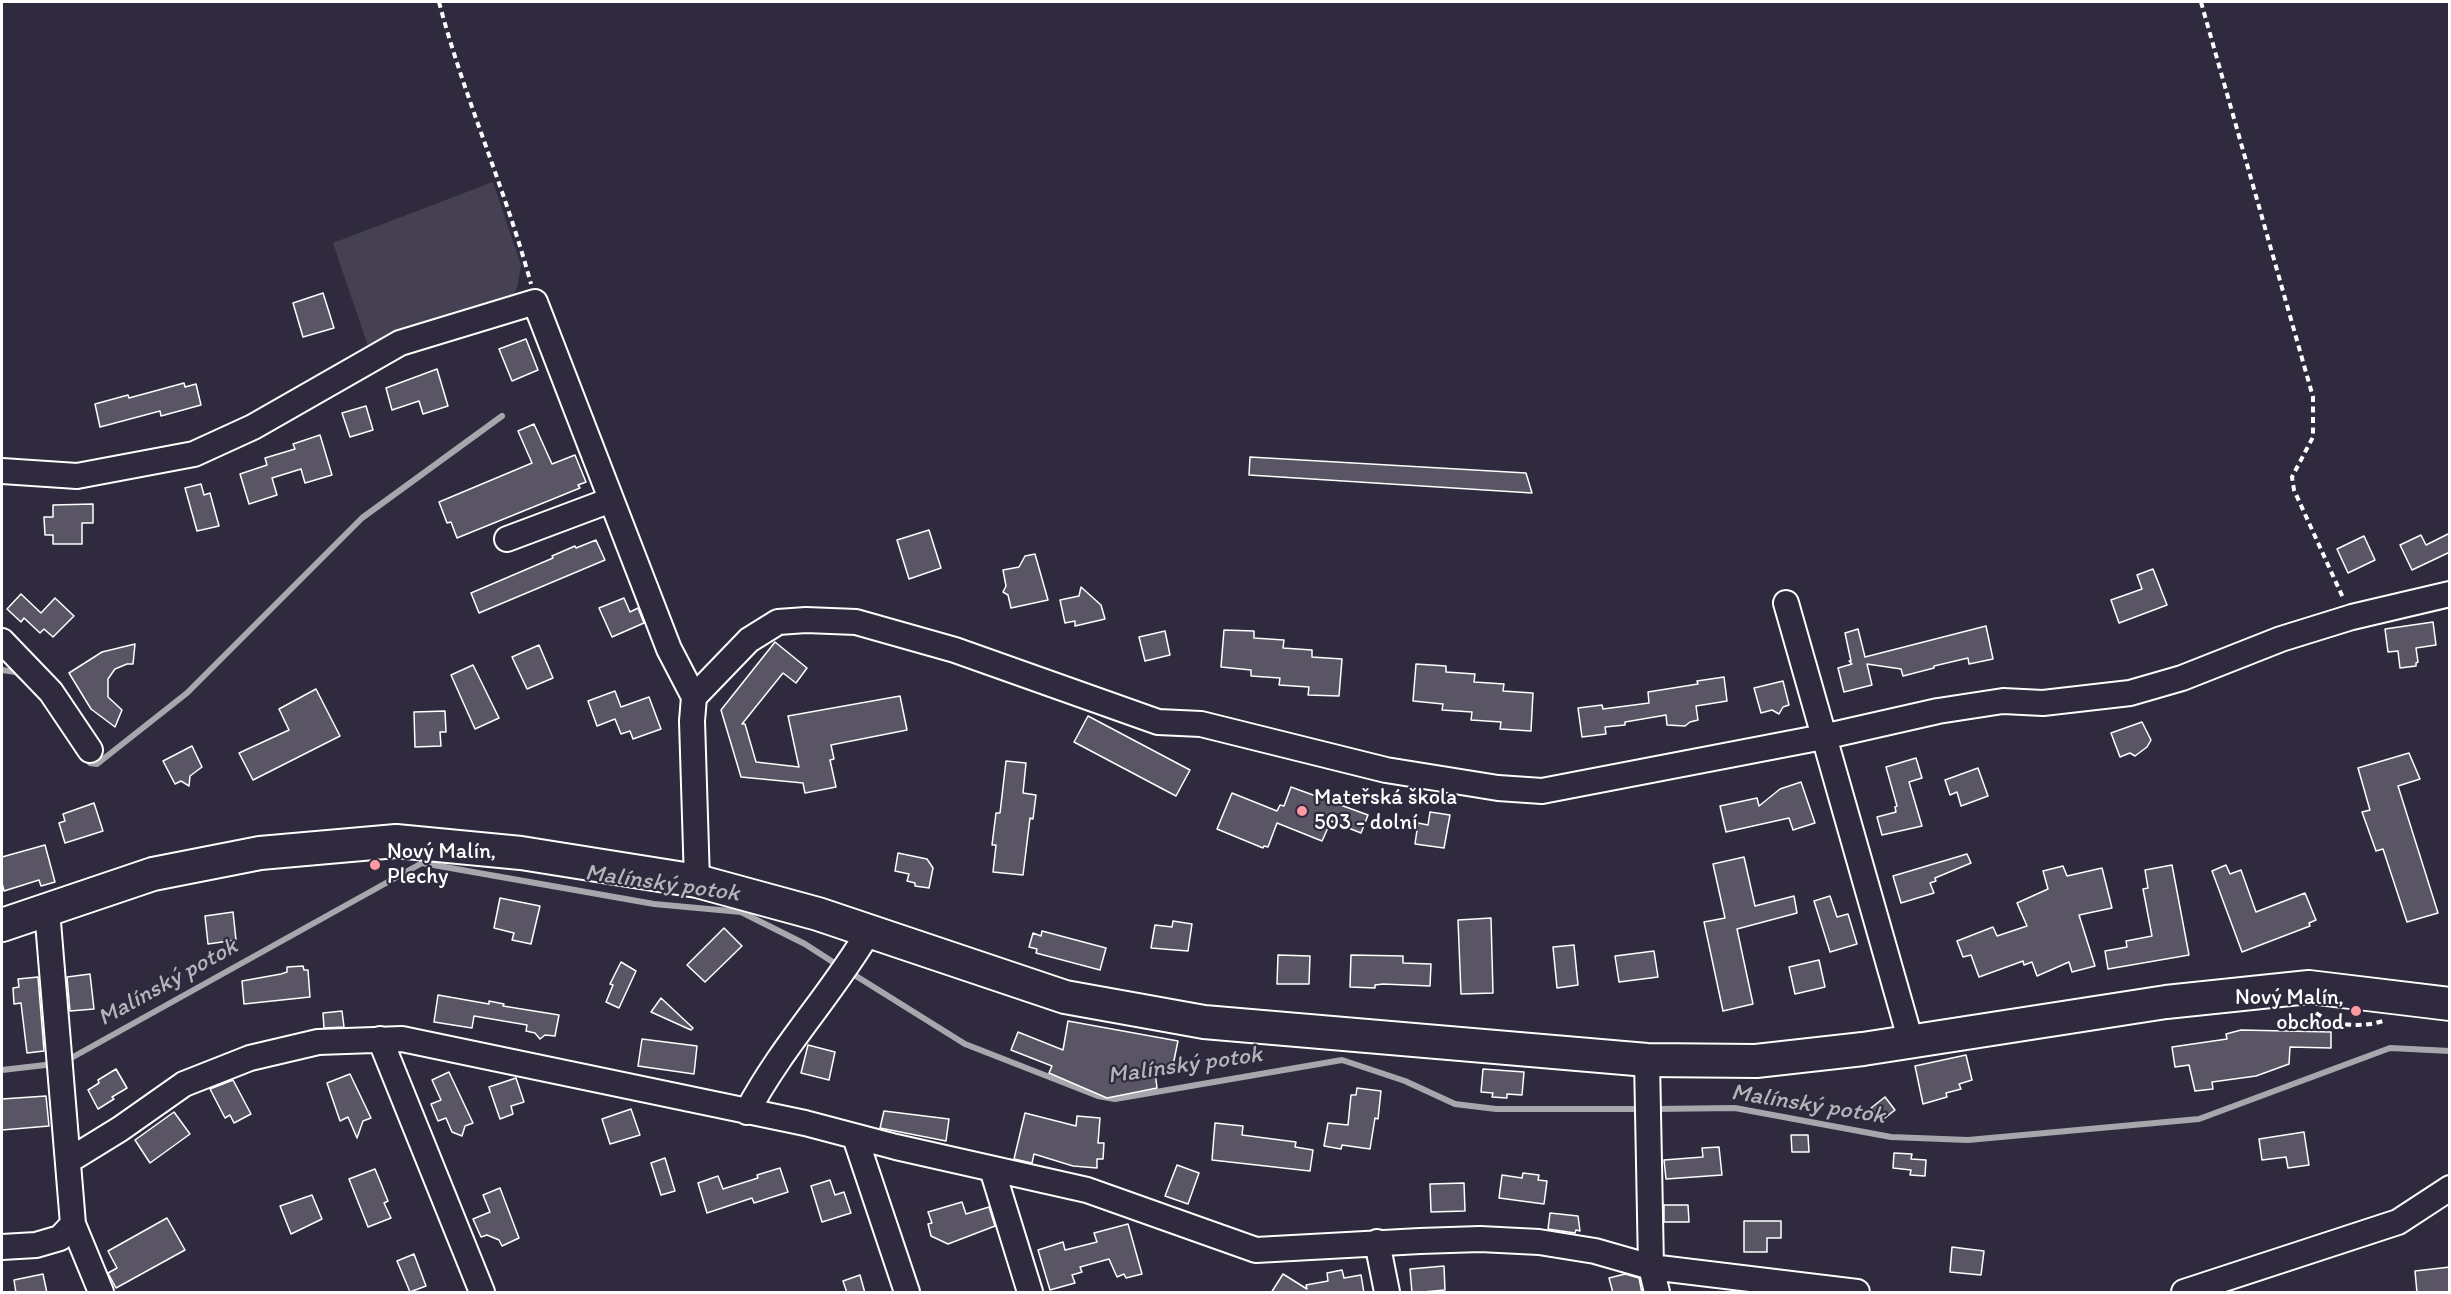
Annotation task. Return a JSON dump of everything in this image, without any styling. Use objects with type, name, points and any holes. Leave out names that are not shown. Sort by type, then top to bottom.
[{"type":"main road","points":[[2,925],[153,874],[260,853],[396,841],[520,853],[697,881],[818,914],[1065,997],[1204,1022],[1647,1060],[1756,1061],[1911,1042],[2166,1002],[2309,987],[2450,1004]]},
{"type":"street","points":[[2,471],[77,476],[194,454],[254,427],[400,343],[536,302],[669,649],[694,696],[692,721],[697,881]]},
{"type":"street","points":[[507,539],[611,500]]},
{"type":"street","points":[[694,696],[749,640],[778,622],[806,620],[856,622],[955,650],[1158,722],[1201,724],[1341,760],[1498,788],[1542,791],[1823,737],[1938,711],[2003,701],[2043,703],[2130,693],[2182,678],[2281,639],[2352,617],[2450,594]]},
{"type":"street","points":[[1786,603],[1911,1042]]},
{"type":"street","points":[[2,641],[51,692],[90,750]]},
{"type":"street","points":[[47,910],[73,1224],[101,1293]]},
{"type":"street","points":[[747,1112],[773,1067],[847,966],[869,931]]},
{"type":"street","points":[[68,1161],[120,1129],[184,1084],[250,1058],[306,1045],[402,1038],[747,1112],[1087,1190],[1256,1250],[1377,1242],[1480,1239],[1539,1242],[1595,1251],[1651,1267],[1857,1293]]},
{"type":"street","points":[[380,1039],[482,1293]]},
{"type":"street","points":[[1647,1060],[1651,1267],[1657,1293]]},
{"type":"street","points":[[855,1137],[907,1293]]},
{"type":"street","points":[[992,1169],[1030,1293]]},
{"type":"street","points":[[2184,1293],[2398,1222],[2450,1188]]},
{"type":"street","points":[[2,1247],[36,1245],[60,1238],[73,1224]]},
{"type":"street","points":[[1377,1242],[1387,1293]]},
{"type":"path","points":[[439,2],[450,44],[521,246],[536,302]]},
{"type":"path","points":[[2201,2],[2313,397],[2313,437],[2292,477],[2294,490],[2352,617]]},
{"type":"path","points":[[2310,1009],[2330,1022],[2370,1025],[2384,1021]]},
{"type":"shaded area","points":[[493,182],[521,265],[517,288],[510,300],[369,349],[333,243]]},
{"type":"building","points":[[323,293],[334,328],[303,337],[293,303]]},
{"type":"building","points":[[526,339],[538,370],[512,381],[499,349]]},
{"type":"building","points":[[437,369],[448,406],[423,414],[419,401],[392,410],[386,388]]},
{"type":"building","points":[[184,383],[185,387],[196,384],[201,405],[161,416],[160,411],[100,427],[95,404],[128,395],[129,398]]},
{"type":"building","points":[[366,406],[373,430],[350,437],[342,413]]},
{"type":"building","points":[[534,424],[552,464],[575,455],[586,482],[578,485],[580,488],[457,538],[451,522],[447,523],[439,502],[532,463],[518,431]]},
{"type":"building","points":[[320,435],[332,475],[305,483],[301,469],[272,478],[277,495],[249,504],[240,474],[267,465],[265,458],[295,449],[293,444]]},
{"type":"building","points":[[1250,457],[1526,473],[1532,493],[1249,475]]},
{"type":"building","points":[[201,484],[204,495],[210,493],[219,526],[197,531],[185,488]]},
{"type":"building","points":[[93,504],[93,523],[82,523],[82,544],[53,544],[53,535],[45,535],[44,517],[53,517],[53,505]]},
{"type":"building","points":[[929,530],[941,568],[909,579],[897,540]]},
{"type":"building","points":[[2450,533],[2450,552],[2412,570],[2400,545],[2421,535],[2426,545]]},
{"type":"building","points":[[2364,536],[2375,560],[2348,573],[2337,549]]},
{"type":"building","points":[[596,540],[605,560],[479,613],[471,593],[553,558],[552,556],[575,546],[576,548]]},
{"type":"building","points":[[1035,554],[1048,600],[1011,608],[1008,595],[1003,592],[1006,586],[1003,570],[1019,567],[1025,556]]},
{"type":"building","points":[[2153,569],[2167,605],[2119,623],[2111,600],[2142,589],[2137,575]]},
{"type":"building","points":[[1081,587],[1101,605],[1105,619],[1075,626],[1075,621],[1065,623],[1060,600],[1079,596]]},
{"type":"building","points":[[21,594],[41,613],[55,598],[74,616],[53,637],[44,629],[40,633],[24,618],[21,622],[7,609]]},
{"type":"building","points":[[624,598],[630,612],[638,608],[644,623],[612,637],[599,608]]},
{"type":"building","points":[[2433,622],[2436,645],[2416,648],[2418,662],[2416,666],[2400,668],[2398,651],[2388,652],[2385,629]]},
{"type":"building","points":[[1986,626],[1993,659],[1969,664],[1968,658],[1903,676],[1901,669],[1867,664],[1872,685],[1844,692],[1838,668],[1852,664],[1849,661],[1851,661],[1845,633],[1858,629],[1865,657]]},
{"type":"building","points":[[1224,630],[1254,631],[1254,638],[1284,640],[1283,648],[1312,650],[1312,657],[1342,659],[1339,696],[1308,695],[1309,687],[1279,685],[1280,678],[1251,676],[1251,670],[1221,667]]},
{"type":"building","points":[[1165,631],[1170,655],[1145,661],[1139,637]]},
{"type":"building","points":[[775,642],[807,668],[796,683],[783,673],[742,724],[745,724],[756,762],[799,767],[788,716],[900,696],[907,730],[831,745],[834,759],[830,760],[836,787],[805,793],[803,783],[741,777],[721,710]]},
{"type":"building","points":[[135,644],[133,664],[115,669],[108,679],[108,697],[122,710],[115,727],[91,709],[69,673],[102,652]]},
{"type":"building","points":[[539,645],[553,678],[527,689],[512,657]]},
{"type":"building","points":[[1416,664],[1446,666],[1446,672],[1475,674],[1474,682],[1504,684],[1503,691],[1533,693],[1531,731],[1500,729],[1501,722],[1471,720],[1472,712],[1442,710],[1443,704],[1413,701]]},
{"type":"building","points":[[473,665],[499,718],[475,729],[451,675]]},
{"type":"building","points":[[1724,677],[1727,701],[1696,706],[1698,720],[1685,726],[1667,725],[1666,715],[1625,722],[1625,725],[1605,727],[1606,734],[1582,737],[1578,708],[1602,705],[1603,709],[1649,703],[1648,692],[1698,684],[1697,681]]},
{"type":"building","points":[[1783,681],[1789,705],[1783,707],[1779,714],[1772,710],[1761,713],[1754,688]]},
{"type":"building","points":[[316,689],[340,736],[253,780],[239,753],[289,730],[279,709]]},
{"type":"building","points":[[615,691],[621,707],[649,697],[661,729],[633,739],[630,731],[621,734],[615,719],[597,726],[588,701]]},
{"type":"building","points":[[445,711],[446,732],[440,732],[441,746],[415,747],[414,712]]},
{"type":"building","points":[[1088,716],[1190,770],[1176,796],[1074,742]]},
{"type":"building","points":[[2142,722],[2151,740],[2147,747],[2135,756],[2130,753],[2120,757],[2111,733]]},
{"type":"building","points":[[192,746],[202,767],[190,776],[189,786],[181,781],[175,784],[163,761]]},
{"type":"building","points":[[2409,753],[2420,779],[2398,786],[2438,913],[2407,922],[2383,849],[2376,851],[2362,812],[2370,810],[2358,768]]},
{"type":"building","points":[[1916,758],[1922,778],[1909,782],[1922,826],[1882,835],[1877,817],[1896,812],[1895,807],[1897,806],[1886,767]]},
{"type":"building","points":[[1006,761],[1026,763],[1023,793],[1036,795],[1033,819],[1030,818],[1023,875],[993,872],[996,845],[992,845],[996,813],[1000,813]]},
{"type":"building","points":[[1978,768],[1988,796],[1961,806],[1957,792],[1950,795],[1945,780]]},
{"type":"building","points":[[1801,782],[1815,823],[1793,830],[1789,818],[1726,832],[1720,806],[1757,798],[1759,806],[1780,789]]},
{"type":"building","points":[[1291,787],[1368,815],[1361,833],[1331,821],[1322,841],[1277,823],[1268,847],[1263,848],[1217,829],[1232,793],[1277,811],[1280,805],[1284,806]]},
{"type":"building","points":[[94,803],[103,831],[65,843],[59,823],[65,821],[63,814]]},
{"type":"building","points":[[1430,812],[1450,815],[1444,848],[1415,844],[1418,823],[1428,825]]},
{"type":"building","points":[[45,845],[55,882],[41,886],[39,880],[4,891],[2,857]]},
{"type":"building","points":[[898,853],[927,859],[933,868],[929,888],[915,886],[915,883],[907,881],[909,874],[895,871]]},
{"type":"building","points":[[1967,854],[1971,863],[1935,878],[1936,881],[1930,883],[1934,893],[1901,903],[1893,876]]},
{"type":"building","points":[[1744,857],[1755,906],[1794,896],[1797,913],[1737,929],[1753,1004],[1723,1011],[1704,922],[1725,918],[1713,864]]},
{"type":"building","points":[[2172,865],[2189,955],[2108,969],[2105,951],[2127,947],[2126,941],[2152,936],[2143,889],[2148,888],[2145,870]]},
{"type":"building","points":[[2226,865],[2230,874],[2241,870],[2256,912],[2305,893],[2316,920],[2309,923],[2310,926],[2242,952],[2212,871]]},
{"type":"building","points":[[2063,866],[2067,876],[2102,868],[2112,908],[2079,915],[2095,966],[2072,972],[2069,962],[2037,976],[2032,962],[2024,965],[2023,961],[1979,977],[1971,955],[1963,957],[1957,941],[1993,927],[1997,936],[2027,926],[2017,903],[2048,889],[2043,871]]},
{"type":"building","points":[[1830,896],[1837,917],[1848,914],[1857,944],[1830,952],[1814,901]]},
{"type":"building","points":[[500,898],[540,906],[531,944],[512,940],[514,933],[494,928]]},
{"type":"building","points":[[233,912],[236,940],[208,944],[205,916]]},
{"type":"building","points":[[1491,918],[1493,993],[1461,994],[1458,920]]},
{"type":"building","points":[[1173,921],[1192,924],[1188,951],[1151,948],[1155,925],[1172,927]]},
{"type":"building","points":[[724,928],[742,946],[705,982],[687,965]]},
{"type":"building","points":[[1042,931],[1106,948],[1100,970],[1036,953],[1037,949],[1029,947],[1033,933],[1041,936]]},
{"type":"building","points":[[1574,945],[1578,985],[1557,988],[1553,947]]},
{"type":"building","points":[[1654,951],[1658,977],[1619,982],[1615,956]]},
{"type":"building","points":[[1278,955],[1310,956],[1309,984],[1277,984]]},
{"type":"building","points":[[1351,955],[1403,956],[1403,963],[1431,964],[1430,986],[1383,984],[1375,985],[1375,988],[1350,987]]},
{"type":"building","points":[[1819,960],[1825,987],[1795,994],[1789,967]]},
{"type":"building","points":[[621,962],[636,971],[619,1008],[606,1002],[613,985],[610,984]]},
{"type":"building","points":[[303,966],[304,970],[308,970],[310,997],[244,1004],[242,981],[281,974],[287,972],[287,967]]},
{"type":"building","points":[[90,974],[94,1009],[70,1011],[67,977]]},
{"type":"building","points":[[38,977],[44,1051],[27,1053],[21,1003],[14,1004],[13,988],[19,987],[18,979]]},
{"type":"building","points":[[438,995],[489,1004],[489,1001],[504,1004],[503,1006],[559,1015],[555,1036],[545,1035],[540,1039],[535,1033],[526,1031],[527,1025],[474,1016],[472,1028],[434,1022]]},
{"type":"building","points":[[661,998],[693,1028],[691,1030],[651,1012]]},
{"type":"building","points":[[342,1011],[344,1027],[324,1028],[323,1013]]},
{"type":"building","points":[[1068,1021],[1178,1041],[1171,1075],[1155,1072],[1157,1088],[1107,1098],[1049,1073],[1052,1066],[1011,1050],[1018,1032],[1063,1050]]},
{"type":"building","points":[[2241,1030],[2331,1032],[2331,1048],[2290,1047],[2289,1064],[2256,1076],[2212,1082],[2213,1089],[2195,1091],[2189,1065],[2175,1067],[2172,1047],[2227,1039],[2226,1034]]},
{"type":"building","points":[[642,1039],[697,1046],[694,1074],[638,1066]]},
{"type":"building","points":[[808,1045],[835,1052],[829,1080],[801,1073]]},
{"type":"building","points":[[1966,1055],[1972,1080],[1959,1084],[1961,1089],[1946,1093],[1947,1097],[1923,1104],[1915,1066]]},
{"type":"building","points":[[116,1069],[127,1088],[98,1109],[88,1090],[99,1083],[98,1080]]},
{"type":"building","points":[[1483,1069],[1524,1072],[1522,1095],[1507,1094],[1507,1098],[1492,1097],[1493,1093],[1481,1092]]},
{"type":"building","points":[[449,1072],[473,1123],[465,1126],[462,1136],[452,1132],[446,1118],[438,1121],[431,1104],[441,1100],[432,1080]]},
{"type":"building","points":[[350,1074],[371,1118],[363,1121],[357,1138],[348,1117],[340,1121],[327,1083]]},
{"type":"building","points":[[516,1078],[524,1102],[511,1106],[513,1114],[500,1119],[489,1087]]},
{"type":"building","points":[[233,1080],[251,1114],[234,1123],[230,1115],[225,1118],[210,1089]]},
{"type":"building","points":[[1357,1088],[1381,1091],[1378,1119],[1375,1118],[1370,1149],[1342,1145],[1341,1149],[1324,1146],[1328,1123],[1348,1125],[1351,1095],[1356,1095]]},
{"type":"building","points":[[46,1096],[49,1126],[2,1130],[2,1099]]},
{"type":"building","points":[[1885,1097],[1895,1110],[1881,1121],[1871,1108]]},
{"type":"building","points":[[631,1109],[640,1135],[610,1144],[602,1119]]},
{"type":"building","points":[[884,1111],[949,1119],[946,1141],[880,1128]]},
{"type":"building","points":[[174,1112],[190,1134],[150,1163],[135,1140]]},
{"type":"building","points":[[1025,1113],[1076,1126],[1077,1116],[1100,1118],[1098,1143],[1104,1143],[1103,1159],[1097,1159],[1097,1168],[1073,1166],[1034,1154],[1032,1163],[1014,1159]]},
{"type":"building","points":[[1215,1123],[1243,1126],[1242,1135],[1296,1142],[1295,1147],[1313,1150],[1310,1171],[1212,1160]]},
{"type":"building","points":[[2304,1132],[2309,1165],[2288,1168],[2286,1157],[2262,1160],[2259,1139]]},
{"type":"building","points":[[1791,1135],[1808,1135],[1809,1152],[1792,1152]]},
{"type":"building","points":[[1719,1147],[1722,1175],[1666,1179],[1664,1160],[1703,1157],[1702,1148]]},
{"type":"building","points":[[1894,1153],[1912,1154],[1911,1159],[1926,1160],[1925,1176],[1910,1175],[1911,1170],[1893,1168]]},
{"type":"building","points":[[665,1158],[675,1191],[661,1195],[651,1163]]},
{"type":"building","points":[[1177,1165],[1199,1173],[1188,1204],[1165,1196]]},
{"type":"building","points":[[780,1168],[788,1192],[754,1203],[752,1198],[707,1213],[698,1183],[718,1176],[723,1189]]},
{"type":"building","points":[[375,1169],[388,1201],[384,1203],[391,1218],[368,1227],[349,1179]]},
{"type":"building","points":[[1523,1173],[1539,1175],[1538,1180],[1547,1181],[1544,1204],[1499,1198],[1502,1175],[1522,1178]]},
{"type":"building","points":[[830,1180],[835,1195],[844,1192],[851,1213],[822,1222],[811,1186]]},
{"type":"building","points":[[1464,1183],[1465,1211],[1431,1212],[1430,1184]]},
{"type":"building","points":[[500,1188],[519,1238],[502,1246],[499,1240],[487,1235],[481,1237],[473,1219],[490,1212],[483,1195]]},
{"type":"building","points":[[312,1195],[322,1219],[291,1234],[280,1206]]},
{"type":"building","points":[[962,1202],[966,1214],[989,1207],[995,1226],[948,1244],[931,1236],[928,1224],[932,1223],[928,1212]]},
{"type":"building","points":[[1664,1205],[1688,1205],[1689,1222],[1664,1222]]},
{"type":"building","points":[[1550,1213],[1578,1216],[1580,1231],[1576,1230],[1575,1233],[1548,1229]]},
{"type":"building","points":[[167,1218],[185,1250],[116,1288],[108,1273],[117,1268],[108,1251]]},
{"type":"building","points":[[1744,1221],[1781,1221],[1781,1238],[1767,1238],[1767,1252],[1744,1252]]},
{"type":"building","points":[[1128,1224],[1142,1274],[1126,1278],[1124,1274],[1117,1277],[1109,1259],[1080,1267],[1082,1272],[1072,1275],[1075,1283],[1050,1290],[1038,1250],[1063,1242],[1065,1250],[1097,1242],[1094,1233]]},
{"type":"building","points":[[1952,1247],[1984,1251],[1981,1275],[1950,1272]]},
{"type":"building","points":[[414,1254],[426,1286],[410,1292],[397,1261]]},
{"type":"building","points":[[1444,1266],[1445,1290],[1412,1293],[1410,1269]]},
{"type":"building","points":[[2450,1267],[2450,1293],[2417,1293],[2415,1271]]},
{"type":"building","points":[[1342,1270],[1344,1278],[1361,1275],[1364,1293],[1271,1293],[1283,1274],[1307,1289],[1306,1285],[1328,1281],[1327,1273]]},
{"type":"building","points":[[43,1274],[47,1293],[16,1293],[14,1280]]},
{"type":"building","points":[[1625,1274],[1639,1278],[1642,1293],[1613,1293],[1609,1278]]},
{"type":"building","points":[[860,1275],[865,1293],[847,1293],[843,1281]]},
{"type":"waterway","points":[[85,756],[90,763],[97,764],[187,693],[362,518],[502,416]]},
{"type":"waterway","points":[[2,670],[16,672],[20,676]]},
{"type":"waterway","name":"Malínský potok","points":[[64,1062],[422,863],[654,904],[741,912],[805,944],[839,966]]},
{"type":"waterway","name":"Malínský potok","points":[[848,971],[965,1044],[1098,1096],[1115,1099],[1342,1060],[1405,1081],[1455,1104],[1496,1109],[1643,1109]]},
{"type":"waterway","name":"Malínský potok","points":[[1654,1109],[1735,1108],[1891,1137],[1968,1140],[2199,1119],[2390,1048],[2450,1051]]},
{"type":"waterway","name":"Malínský potok","points":[[2,1070],[54,1064]]},
{"type":"place","name":"Mateřská škola 503 - dolní","points":[[1302,811]]},
{"type":"place","name":"Nový Malín, Plechy","points":[[375,865]]},
{"type":"place","name":"Nový Malín, obchod","points":[[2356,1011]]}]
